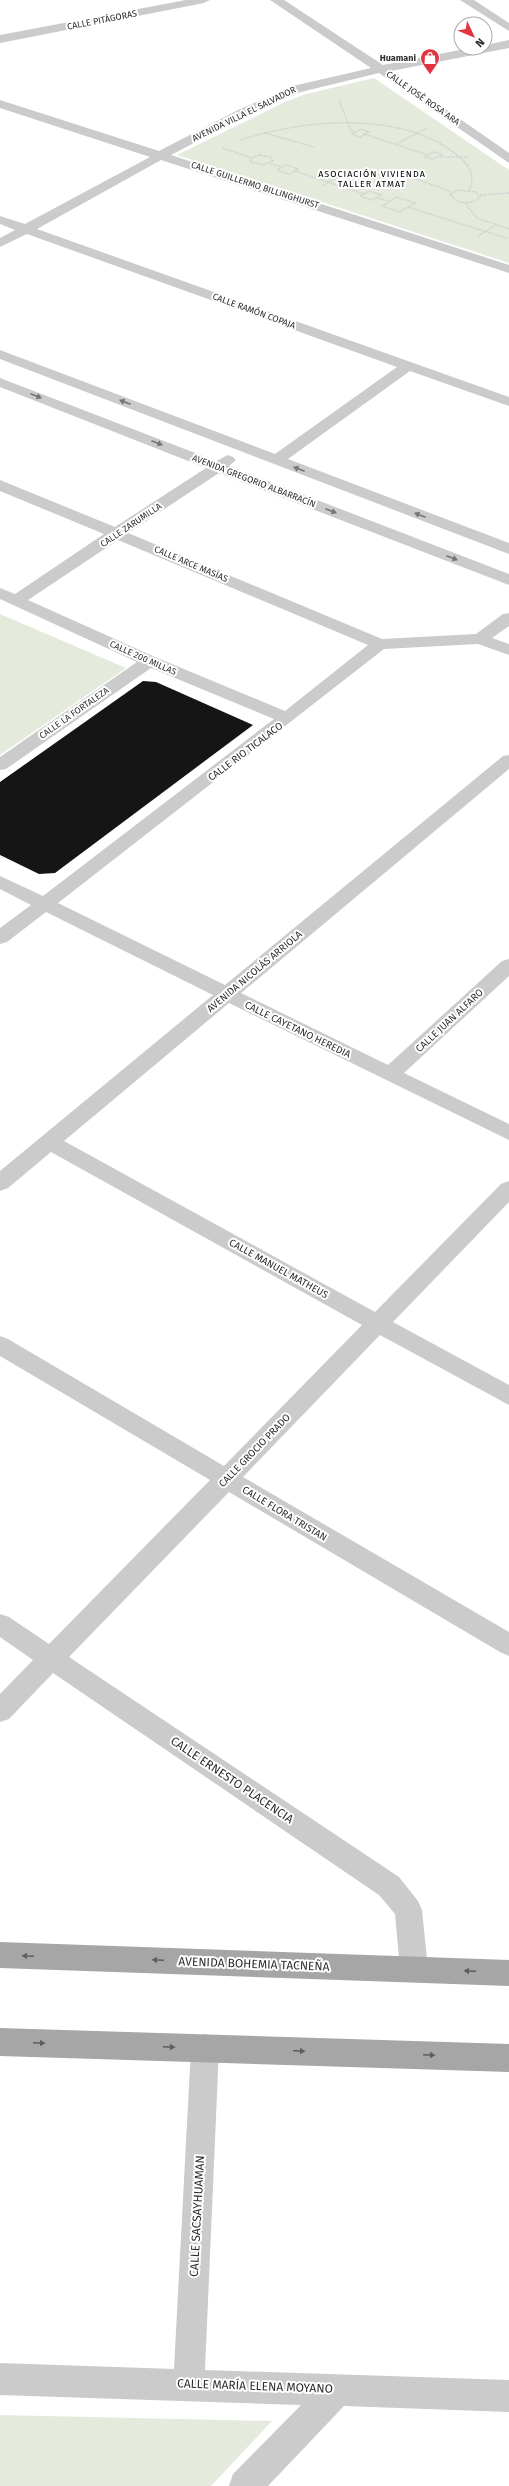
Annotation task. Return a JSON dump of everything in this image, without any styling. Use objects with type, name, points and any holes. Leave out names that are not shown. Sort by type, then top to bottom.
[{"type":"main road","name":"AVENIDA BOHEMIA TACNEÑA","points":[[0,1955],[509,1973]]},
{"type":"main road","points":[[0,2042],[509,2058]]},
{"type":"street","name":"CALLE PITÁGORAS","points":[[0,39],[204,0]]},
{"type":"street","name":"CALLE JOSÉ ROSA ARA","points":[[276,0],[381,69],[509,159]]},
{"type":"street","points":[[466,0],[509,28]]},
{"type":"street","name":"AVENIDA VILLA EL SALVADOR","points":[[0,243],[242,113],[297,89],[381,69],[509,44]]},
{"type":"street","name":"CALLE GUILLERMO BILLINGHURST","points":[[0,104],[162,155],[509,269]]},
{"type":"street","name":"CALLE RAMÓN COPAJA","points":[[0,220],[509,402]]},
{"type":"street","points":[[0,354],[509,549]]},
{"type":"street","points":[[276,460],[408,366]]},
{"type":"street","name":"AVENIDA GREGORIO ALBARRACÍN","points":[[0,382],[509,580]]},
{"type":"street","name":"CALLE ZARUMILLA","points":[[16,600],[119,534],[245,448]]},
{"type":"street","name":"CALLE ARCE MASÍAS","points":[[0,485],[380,644]]},
{"type":"street","name":"CALLE 200 MILLAS","points":[[0,594],[149,661],[288,718]]},
{"type":"street","points":[[480,639],[509,618]]},
{"type":"street","points":[[380,644],[480,639],[509,650]]},
{"type":"street","name":"CALLE RIO TICALACO","points":[[0,938],[288,718],[380,644]]},
{"type":"street","name":"CALLE LA FORTALEZA","points":[[0,765],[149,661]]},
{"type":"street","name":"AVENIDA NICOLÁS ARRIOLA","points":[[0,1183],[509,760]]},
{"type":"street","name":"CALLE CAYETANO HEREDIA","points":[[0,882],[509,1133]]},
{"type":"street","name":"CALLE JUAN ALFARO","points":[[390,1074],[509,965]]},
{"type":"street","name":"CALLE MANUEL MATHEUS","points":[[49,1142],[378,1322],[509,1396]]},
{"type":"street","name":"CALLE GROCIO PRADO","points":[[0,1711],[509,1189]]},
{"type":"street","name":"CALLE FLORA TRISTAN","points":[[0,1345],[509,1646]]},
{"type":"street","name":"CALLE ERNESTO PLACENCIA","points":[[0,1624],[52,1657],[389,1886],[408,1910],[414,1969]]},
{"type":"street","name":"CALLE SACSAYHUAMAN","points":[[189,2384],[204,2048]]},
{"type":"street","name":"CALLE MARÍA ELENA MOYANO","points":[[0,2378],[509,2396]]},
{"type":"street","points":[[245,2486],[339,2389]]},
{"type":"path","points":[[337,95],[351,131],[356,132]]},
{"type":"path","points":[[237,142],[263,132],[300,125],[347,123],[389,127],[416,134],[443,144],[461,157],[468,166],[473,179],[469,190]]},
{"type":"path","points":[[396,144],[432,125]]},
{"type":"path","points":[[256,130],[314,147]]},
{"type":"path","points":[[361,130],[369,132],[360,137],[352,134],[356,132],[361,130]]},
{"type":"path","points":[[364,134],[428,155],[434,152],[442,155],[438,157]]},
{"type":"path","points":[[220,152],[231,146]]},
{"type":"path","points":[[220,147],[250,158],[265,155],[273,159],[271,164]]},
{"type":"path","points":[[428,155],[425,157],[433,159],[438,157],[468,157]]},
{"type":"path","points":[[250,158],[250,162],[254,164],[271,164],[282,167]]},
{"type":"path","points":[[286,165],[298,169],[295,171],[290,174],[277,170],[286,165]]},
{"type":"path","points":[[295,171],[364,194]]},
{"type":"path","points":[[416,179],[452,192],[469,190],[480,195],[509,193]]},
{"type":"path","points":[[369,191],[381,195],[377,198],[372,200],[360,196],[369,191]]},
{"type":"path","points":[[452,192],[450,198],[465,203],[479,200],[480,195]]},
{"type":"path","points":[[397,197],[415,203],[408,207],[400,212],[382,206],[397,197]]},
{"type":"path","points":[[377,198],[390,202]]},
{"type":"path","points":[[465,203],[467,209],[477,218],[509,229]]},
{"type":"path","points":[[408,207],[509,239]]},
{"type":"green space","points":[[374,78],[509,170],[509,263],[177,155],[285,102],[306,94]]},
{"type":"green space","points":[[0,614],[126,668],[0,755]]},
{"type":"green space","points":[[0,2415],[272,2421],[211,2486],[0,2486]]},
{"type":"building","points":[[143,681],[156,682],[253,725],[55,873],[39,874],[0,855],[0,782]]},
{"type":"place","name":"Huamani","points":[[430,75]]},
{"type":"district","name":"ASOCIACIÓN VIVIENDA TALLER ATMAT","points":[[372,180]]}]
